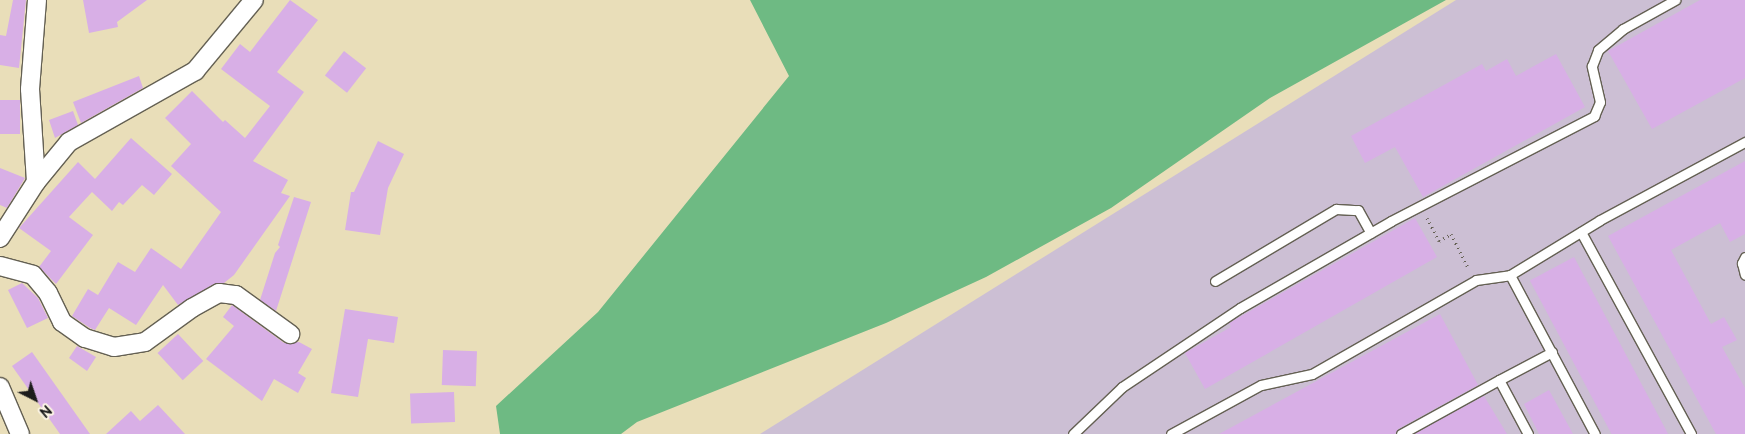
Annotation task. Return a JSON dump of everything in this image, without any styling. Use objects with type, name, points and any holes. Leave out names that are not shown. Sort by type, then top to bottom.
[{"type":"street","points":[[36,182],[30,89],[37,0]]},
{"type":"street","points":[[0,238],[36,182],[69,142],[196,71],[254,0]]},
{"type":"street","points":[[0,266],[33,275],[48,293],[62,322],[85,338],[114,348],[145,342],[192,308],[219,293],[236,295],[290,334]]},
{"type":"street","points":[[0,387],[20,434]]},
{"type":"lane","points":[[1072,434],[1130,382],[1240,308],[1371,233],[1594,116],[1600,102],[1592,66],[1598,50],[1623,29],[1675,0]]},
{"type":"lane","points":[[1171,434],[1261,385],[1312,374],[1476,280],[1510,276],[1581,232],[1745,142]]},
{"type":"lane","points":[[1215,281],[1336,209],[1358,210],[1371,233]]},
{"type":"lane","points":[[1581,232],[1691,434]]},
{"type":"lane","points":[[1745,257],[1745,275]]},
{"type":"lane","points":[[1510,276],[1596,434]]},
{"type":"lane","points":[[1401,434],[1552,352]]},
{"type":"lane","points":[[1499,380],[1528,434]]},
{"type":"path","points":[[1420,207],[1439,241],[1451,234],[1476,280]]},
{"type":"shaded area","points":[[1456,0],[1745,0],[1745,434],[760,434]]},
{"type":"green space","points":[[750,0],[1446,0],[1270,98],[1111,208],[986,277],[886,323],[637,422],[621,434],[500,434],[496,406],[598,312],[789,76]]},
{"type":"building","points":[[13,0],[26,0],[19,68],[0,65],[0,35],[6,36]]},
{"type":"building","points":[[83,0],[147,0],[117,22],[118,27],[89,33]]},
{"type":"building","points":[[290,0],[318,20],[277,72],[304,92],[253,161],[288,180],[281,193],[290,196],[234,275],[224,283],[214,284],[178,305],[163,285],[136,325],[109,308],[95,330],[90,328],[72,316],[88,289],[98,295],[118,262],[135,272],[151,248],[181,269],[221,212],[171,166],[191,144],[165,118],[192,91],[223,122],[225,120],[245,138],[270,106],[221,69],[240,44],[250,52]]},
{"type":"building","points":[[1700,0],[1745,0],[1745,78],[1652,129],[1608,51]]},
{"type":"building","points":[[344,51],[366,68],[347,93],[325,75]]},
{"type":"building","points":[[1556,54],[1585,107],[1423,197],[1395,147],[1365,163],[1351,136],[1482,64],[1486,71],[1507,59],[1516,76]]},
{"type":"building","points":[[139,76],[143,88],[81,123],[73,102]]},
{"type":"building","points":[[0,100],[20,100],[20,134],[0,134]]},
{"type":"building","points":[[73,111],[78,125],[55,138],[49,120]]},
{"type":"building","points":[[131,138],[172,174],[154,195],[142,185],[123,205],[119,202],[112,211],[92,192],[69,217],[93,235],[56,284],[39,267],[51,251],[19,228],[78,162],[95,179]]},
{"type":"building","points":[[378,141],[404,154],[388,188],[380,235],[345,230],[351,192],[354,192]]},
{"type":"building","points":[[1745,161],[1745,234],[1730,242],[1720,223],[1671,250],[1711,324],[1724,317],[1737,340],[1722,347],[1745,388],[1745,434],[1716,434],[1608,236]]},
{"type":"building","points":[[0,168],[25,178],[7,208],[0,205]]},
{"type":"building","points":[[294,197],[311,202],[276,311],[260,300],[275,253],[280,247],[278,245]]},
{"type":"building","points":[[1415,218],[1437,257],[1205,389],[1185,353],[1231,327],[1229,323]]},
{"type":"building","points":[[1574,257],[1668,434],[1611,434],[1530,280]]},
{"type":"building","points":[[22,283],[38,298],[48,318],[27,328],[8,290]]},
{"type":"building","points":[[232,305],[284,343],[299,342],[312,349],[298,373],[306,378],[298,393],[274,379],[262,401],[206,359],[234,326],[223,317]]},
{"type":"building","points":[[345,309],[398,317],[394,343],[368,339],[358,397],[331,393]]},
{"type":"building","points":[[1440,314],[1478,385],[1398,429],[1395,434],[1219,434]]},
{"type":"building","points":[[178,334],[203,361],[183,380],[158,353]]},
{"type":"building","points":[[77,346],[96,357],[87,371],[69,358]]},
{"type":"building","points":[[443,350],[477,351],[476,386],[442,385]]},
{"type":"building","points":[[32,352],[90,434],[60,434],[12,366]]},
{"type":"building","points":[[1549,390],[1573,434],[1539,434],[1524,404]]},
{"type":"building","points":[[454,392],[455,422],[411,424],[410,394]]},
{"type":"building","points":[[1484,396],[1507,434],[1414,434]]},
{"type":"building","points":[[158,405],[185,434],[106,434],[131,411],[140,421]]}]
